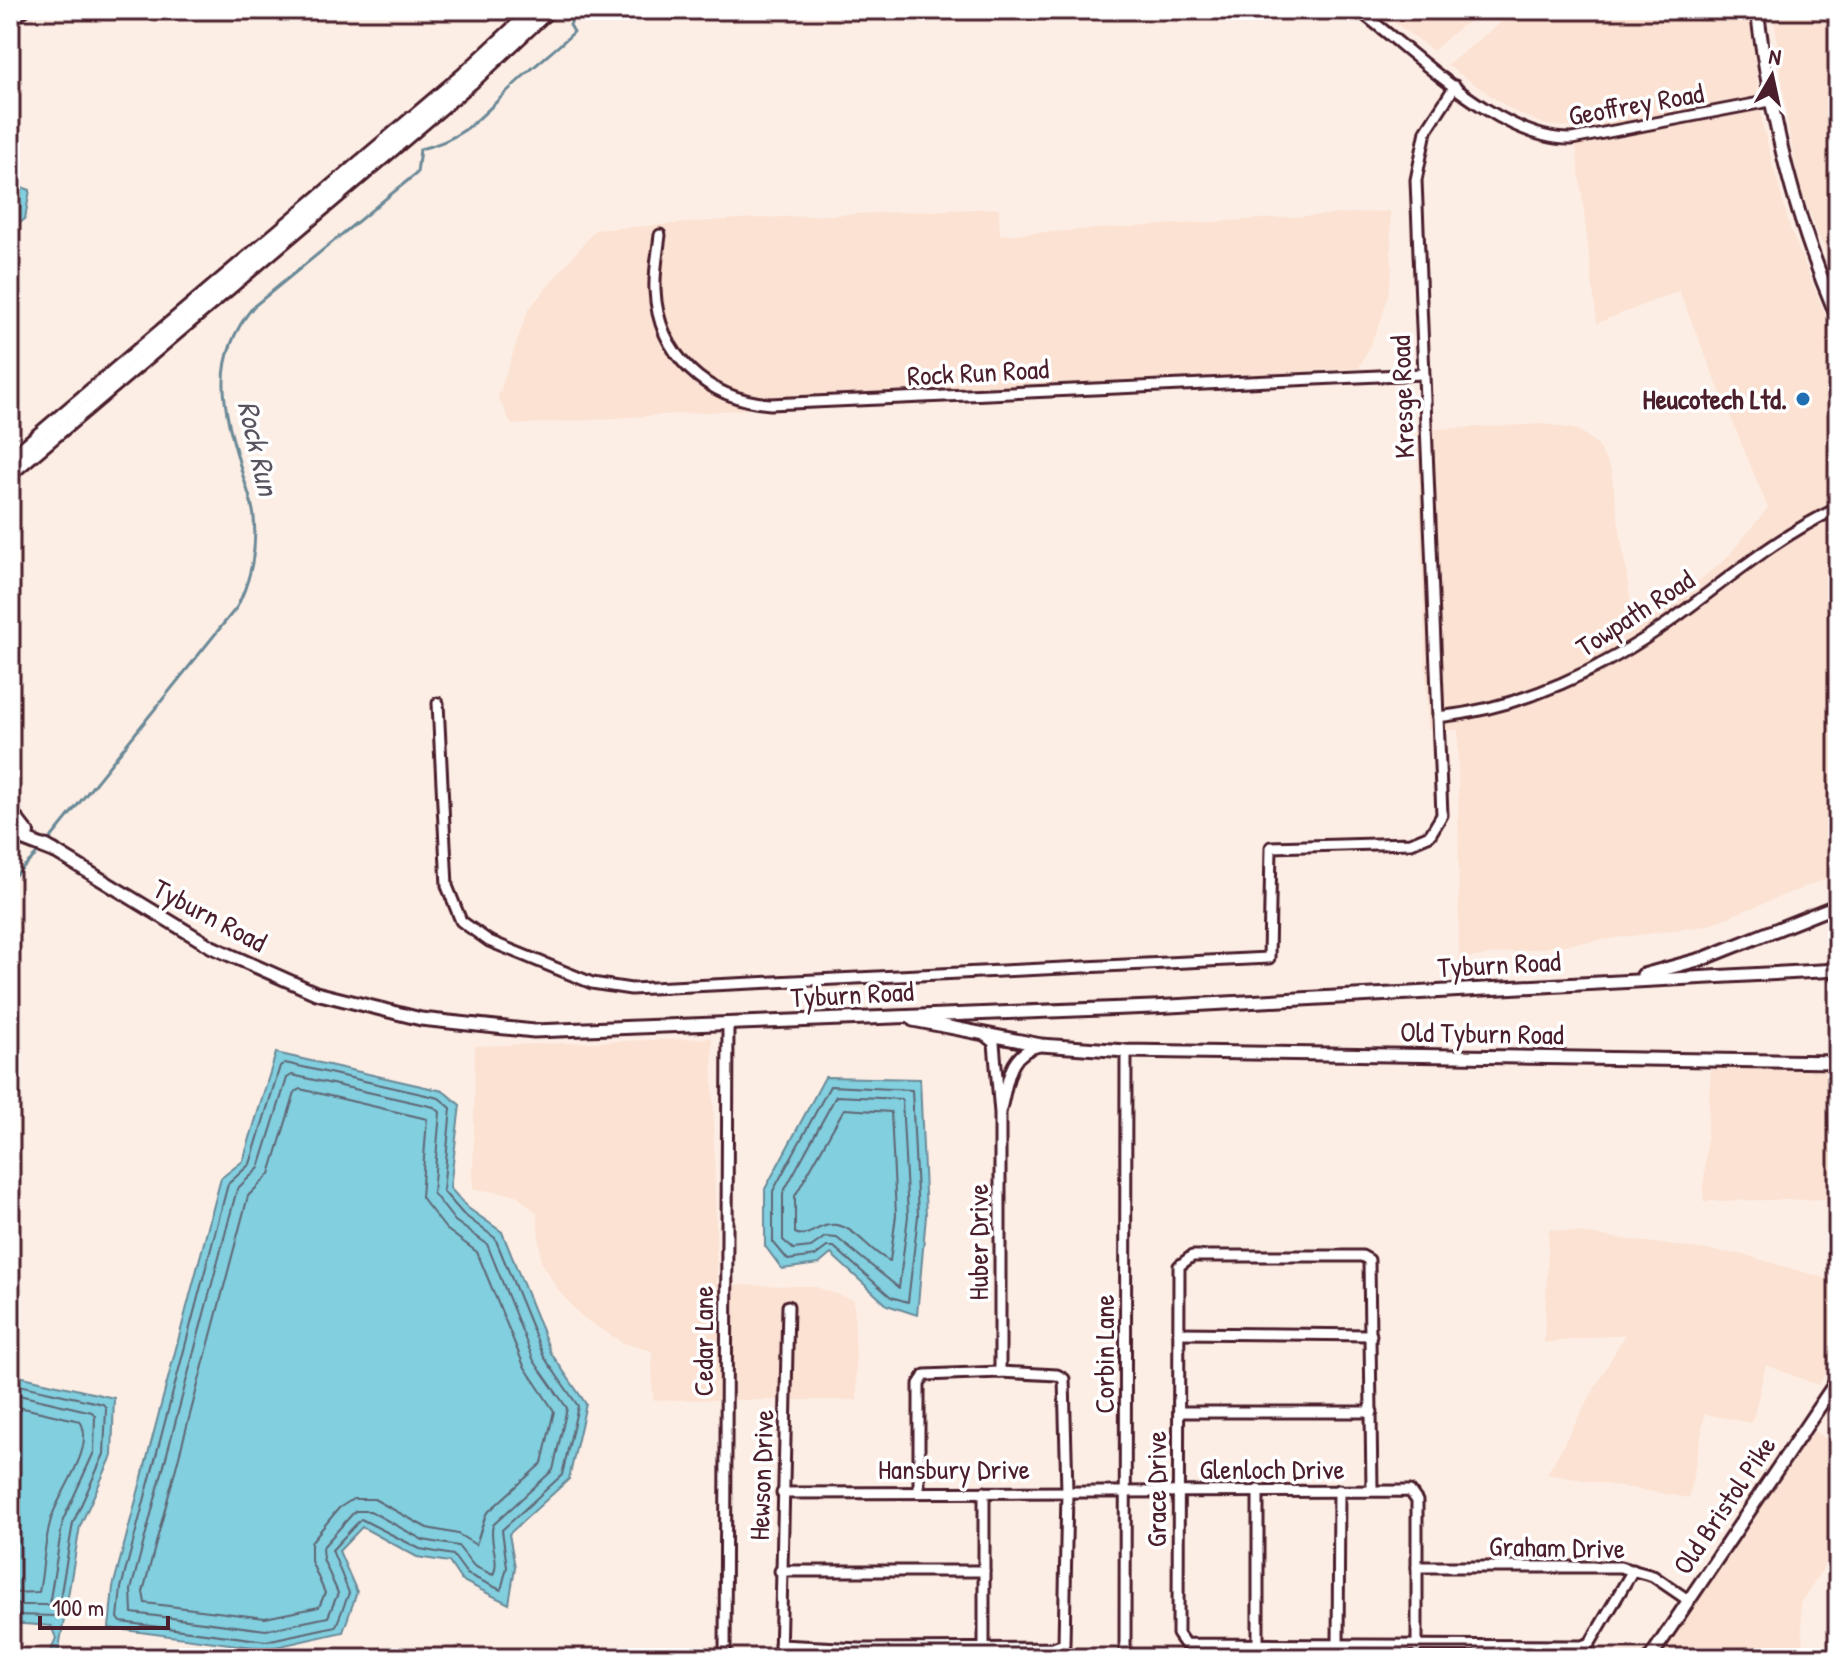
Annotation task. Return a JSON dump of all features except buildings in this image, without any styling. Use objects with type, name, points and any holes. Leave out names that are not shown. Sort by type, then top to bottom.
[{"type":"highway","points":[[12,469],[453,84],[533,10]]},
{"type":"highway","points":[[12,469],[472,82],[549,10]]},
{"type":"highway","points":[[10,811],[20,836],[54,851]]},
{"type":"main road","points":[[1757,10],[1770,101],[1793,203],[1838,319]]},
{"type":"main road","points":[[10,822],[20,836]]},
{"type":"main road","name":"Tyburn Road","points":[[54,851],[212,947],[316,993],[375,1009],[470,1025],[534,1031],[1152,1007],[1838,970]]},
{"type":"main road","points":[[1615,982],[1705,958],[1838,905]]},
{"type":"main road","name":"Tyburn Road","points":[[1745,977],[1838,978]]},
{"type":"main road","name":"Old Tyburn Road","points":[[892,1015],[1041,1045],[1126,1051],[1838,1062]]},
{"type":"main road","name":"Old Bristol Pike","points":[[1650,1658],[1838,1379]]},
{"type":"street","points":[[10,21],[25,10]]},
{"type":"street","name":"Geoffrey Road","points":[[1358,10],[1455,86],[1510,124],[1533,135],[1559,139],[1770,101]]},
{"type":"street","name":"Kresge Road","points":[[438,703],[445,875],[461,921],[471,931],[522,955],[600,985],[631,989],[1269,958],[1271,847],[1407,844],[1430,835],[1442,815],[1415,218],[1417,161],[1426,131],[1455,86]]},
{"type":"street","name":"Rock Run Road","points":[[660,235],[655,288],[666,337],[692,373],[712,388],[743,400],[786,403],[1422,374]]},
{"type":"street","name":"Towpath Road","points":[[1438,717],[1510,702],[1607,661],[1670,621],[1769,546],[1838,508]]},
{"type":"street","name":"Cedar Lane","points":[[725,1658],[728,1024]]},
{"type":"street","name":"Huber Drive","points":[[984,1035],[994,1043],[995,1087],[1000,1113],[1000,1372]]},
{"type":"street","name":"Huber Drive","points":[[1000,1113],[1015,1059],[1024,1050],[1041,1045]]},
{"type":"street","name":"Corbin Lane","points":[[1125,1658],[1126,1051]]},
{"type":"street","name":"Grace Drive","points":[[1258,1647],[1189,1646],[1180,1639],[1179,1266],[1192,1256],[1367,1258],[1371,1264],[1371,1335]]},
{"type":"street","name":"Hewson Drive","points":[[780,1658],[788,1306]]},
{"type":"street","points":[[1179,1333],[1371,1335],[1372,1490]]},
{"type":"street","points":[[780,1645],[1062,1646],[1066,1637],[1064,1379],[1057,1375],[1000,1372],[925,1375],[919,1384],[919,1492]]},
{"type":"street","points":[[1179,1412],[1372,1412]]},
{"type":"street","name":"Glenloch Drive","points":[[1125,1490],[1407,1491],[1415,1495],[1417,1567]]},
{"type":"street","name":"Hansbury Drive","points":[[782,1493],[1125,1490]]},
{"type":"street","points":[[1258,1490],[1258,1647],[1587,1645],[1633,1570]]},
{"type":"street","points":[[1338,1647],[1339,1490]]},
{"type":"street","points":[[984,1492],[984,1648]]},
{"type":"street","points":[[1417,1567],[1417,1647]]},
{"type":"street","name":"Graham Drive","points":[[1417,1567],[1633,1570],[1653,1576],[1688,1600]]},
{"type":"street","points":[[780,1571],[984,1571]]},
{"type":"street","points":[[1448,1647],[1448,1658]]},
{"type":"shaded area","points":[[1378,10],[1489,10],[1460,27],[1433,51]]},
{"type":"shaded area","points":[[1517,10],[1749,10],[1763,127],[1789,225],[1838,347],[1838,874],[1705,926],[1459,959],[1458,730],[1428,730],[1417,430],[1545,424],[1578,430],[1597,444],[1611,470],[1635,631],[1725,560],[1768,508],[1679,291],[1597,323],[1574,128],[1546,125],[1513,111],[1447,65]]},
{"type":"shaded area","points":[[1773,10],[1838,10],[1838,285],[1801,191],[1788,127]]},
{"type":"shaded area","points":[[999,208],[1000,235],[1390,211],[1392,271],[1388,296],[1381,321],[1359,368],[512,425],[498,397],[528,310],[595,230],[738,219]]},
{"type":"shaded area","points":[[712,1038],[717,1285],[813,1286],[854,1300],[857,1400],[653,1400],[652,1351],[623,1343],[583,1318],[559,1291],[541,1263],[537,1213],[517,1195],[473,1189],[475,1046]]},
{"type":"shaded area","points":[[1711,1067],[1838,1068],[1838,1199],[1703,1201]]},
{"type":"shaded area","points":[[1549,1229],[1745,1255],[1838,1282],[1838,1356],[1818,1385],[1766,1365],[1752,1423],[1705,1414],[1689,1498],[1547,1474],[1625,1334],[1544,1343]]},
{"type":"shaded area","points":[[1815,1431],[1838,1446],[1838,1546],[1800,1603],[1804,1658],[1645,1658],[1745,1508]]},
{"type":"water","points":[[10,183],[30,190],[25,219],[10,231]]},
{"type":"water","points":[[276,1053],[443,1091],[460,1105],[450,1188],[468,1208],[502,1232],[551,1353],[586,1404],[569,1479],[509,1534],[515,1567],[509,1604],[461,1580],[449,1562],[417,1557],[362,1527],[339,1551],[357,1592],[343,1632],[267,1649],[109,1628],[113,1587],[221,1178],[243,1161]]},
{"type":"water","points":[[825,1077],[920,1079],[926,1216],[917,1315],[887,1305],[831,1254],[819,1264],[782,1269],[765,1246],[765,1189]]},
{"type":"water","points":[[10,1374],[114,1398],[112,1456],[80,1526],[58,1654],[61,1658],[10,1658],[10,1655],[50,1652],[56,1638],[51,1626],[10,1623]]},
{"type":"waterway","name":"Rock Run","points":[[47,843],[237,607],[246,586],[254,553],[254,518],[230,430],[224,388],[225,368],[239,328],[253,307],[417,173],[420,149],[450,139],[474,123],[574,32],[570,25],[576,10]]},
{"type":"waterway","name":"Rock Run","points":[[10,880],[42,849]]},
{"type":"place","name":"Heucotech Ltd.","points":[[1803,399]]}]
